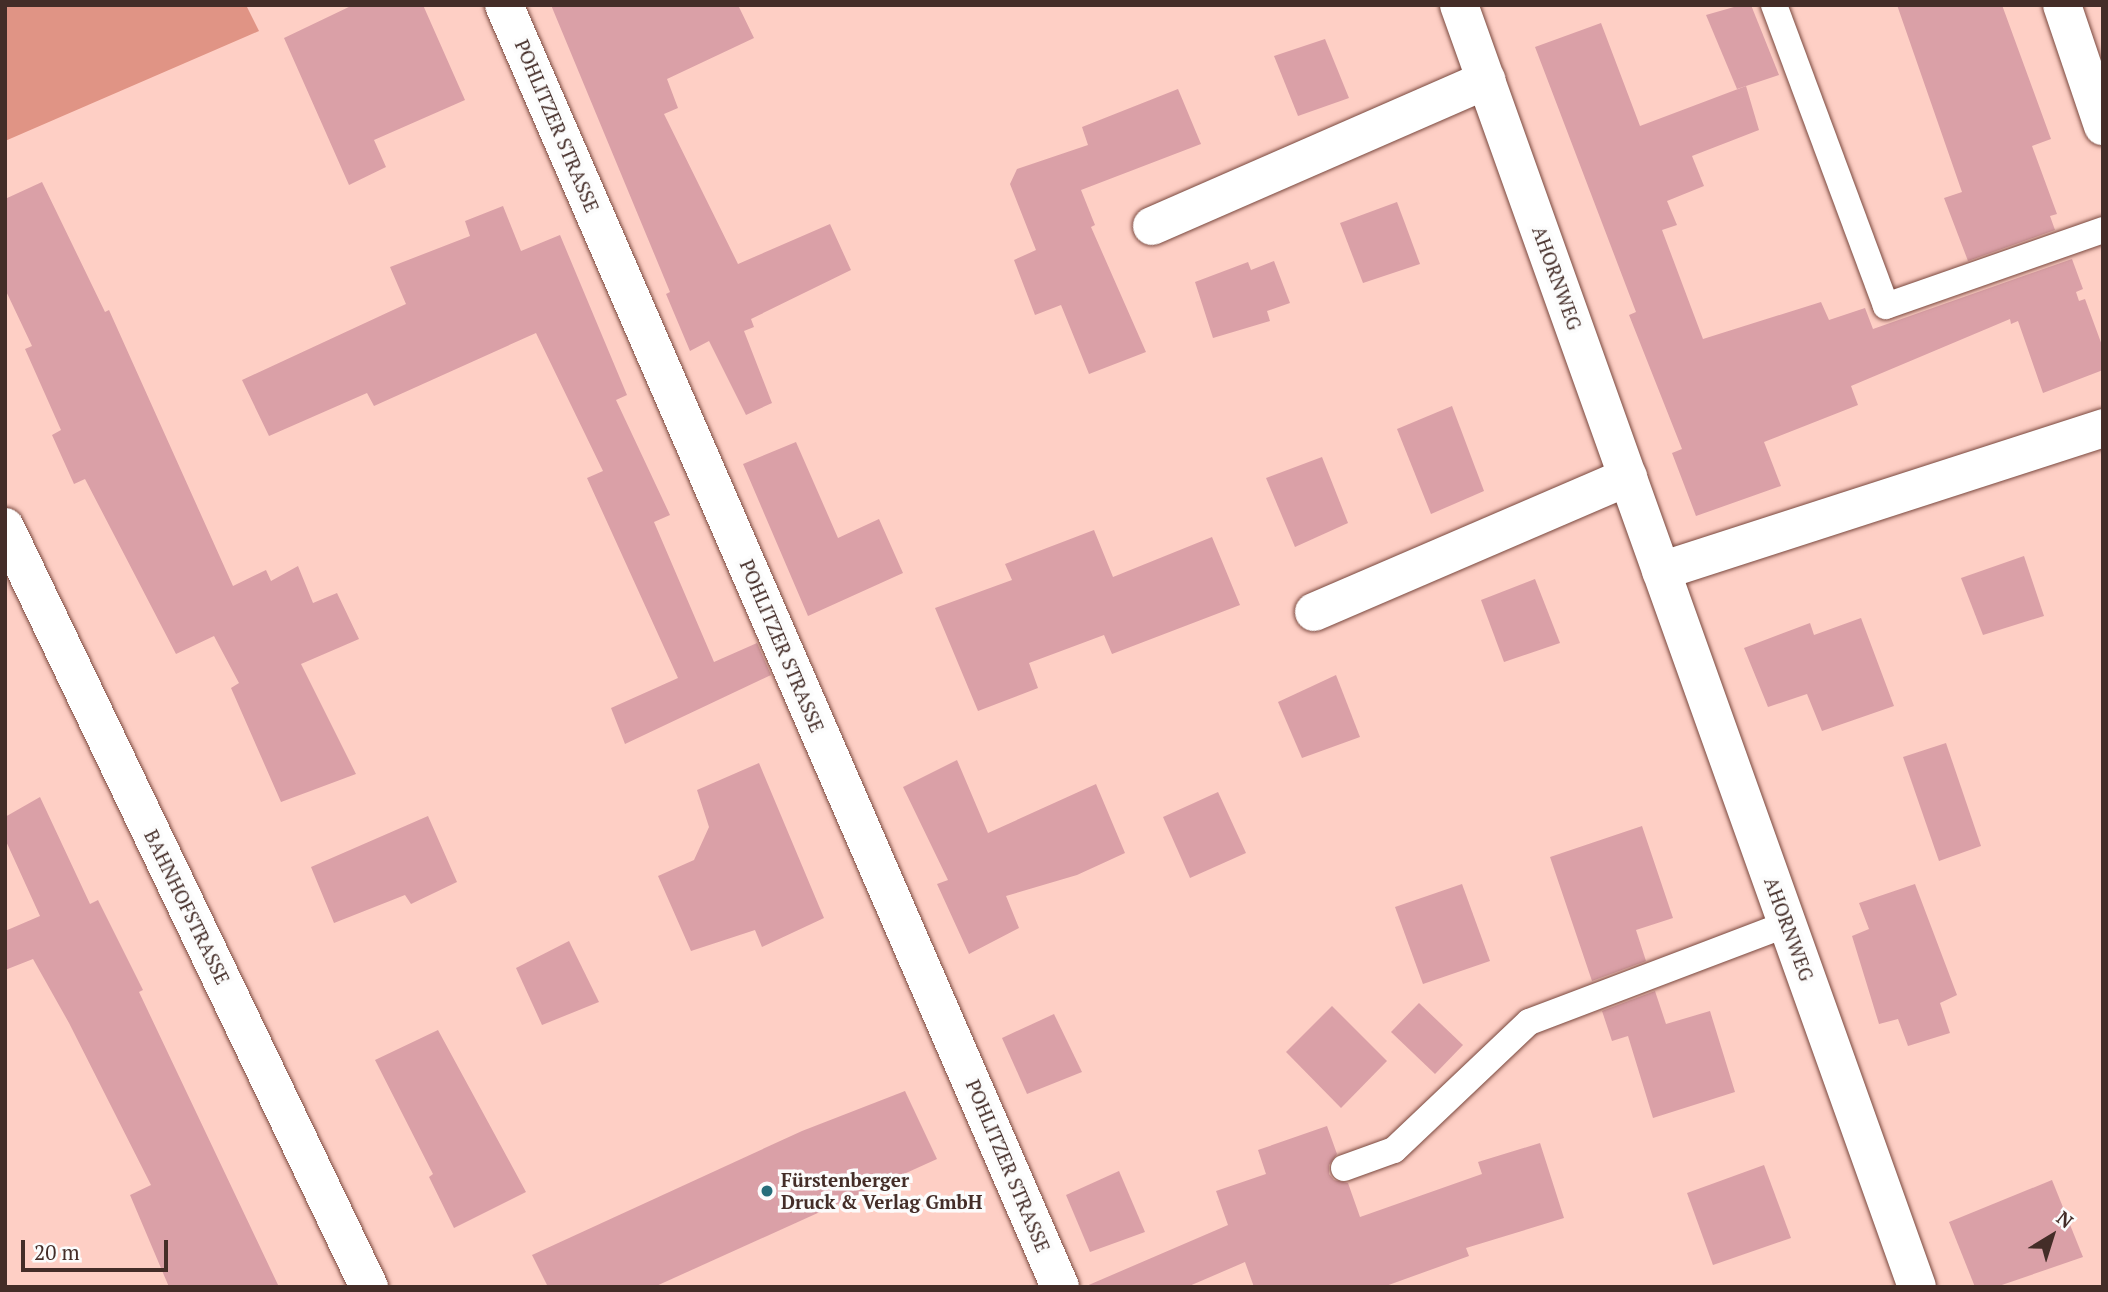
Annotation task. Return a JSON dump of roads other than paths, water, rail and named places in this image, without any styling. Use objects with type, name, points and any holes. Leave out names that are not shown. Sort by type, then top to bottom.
[{"type":"street","name":"POHLITZER STRASSE","points":[[504,5],[1060,1287]]},
{"type":"street","name":"AHORNWEG","points":[[1459,5],[1917,1287]]},
{"type":"street","points":[[2062,5],[2103,126]]},
{"type":"street","points":[[1152,226],[1486,80]]},
{"type":"street","points":[[1661,571],[2103,428]]},
{"type":"street","points":[[1314,612],[1628,477]]},
{"type":"street","name":"BAHNHOFSTRASSE","points":[[5,527],[369,1287]]},
{"type":"lane","points":[[1774,5],[1886,306],[2103,230]]},
{"type":"lane","points":[[1344,1168],[1394,1150],[1529,1022],[1787,924]]},
{"type":"place","name":"Fürstenberger Druck & Verlag GmbH","points":[[767,1191]]}]
